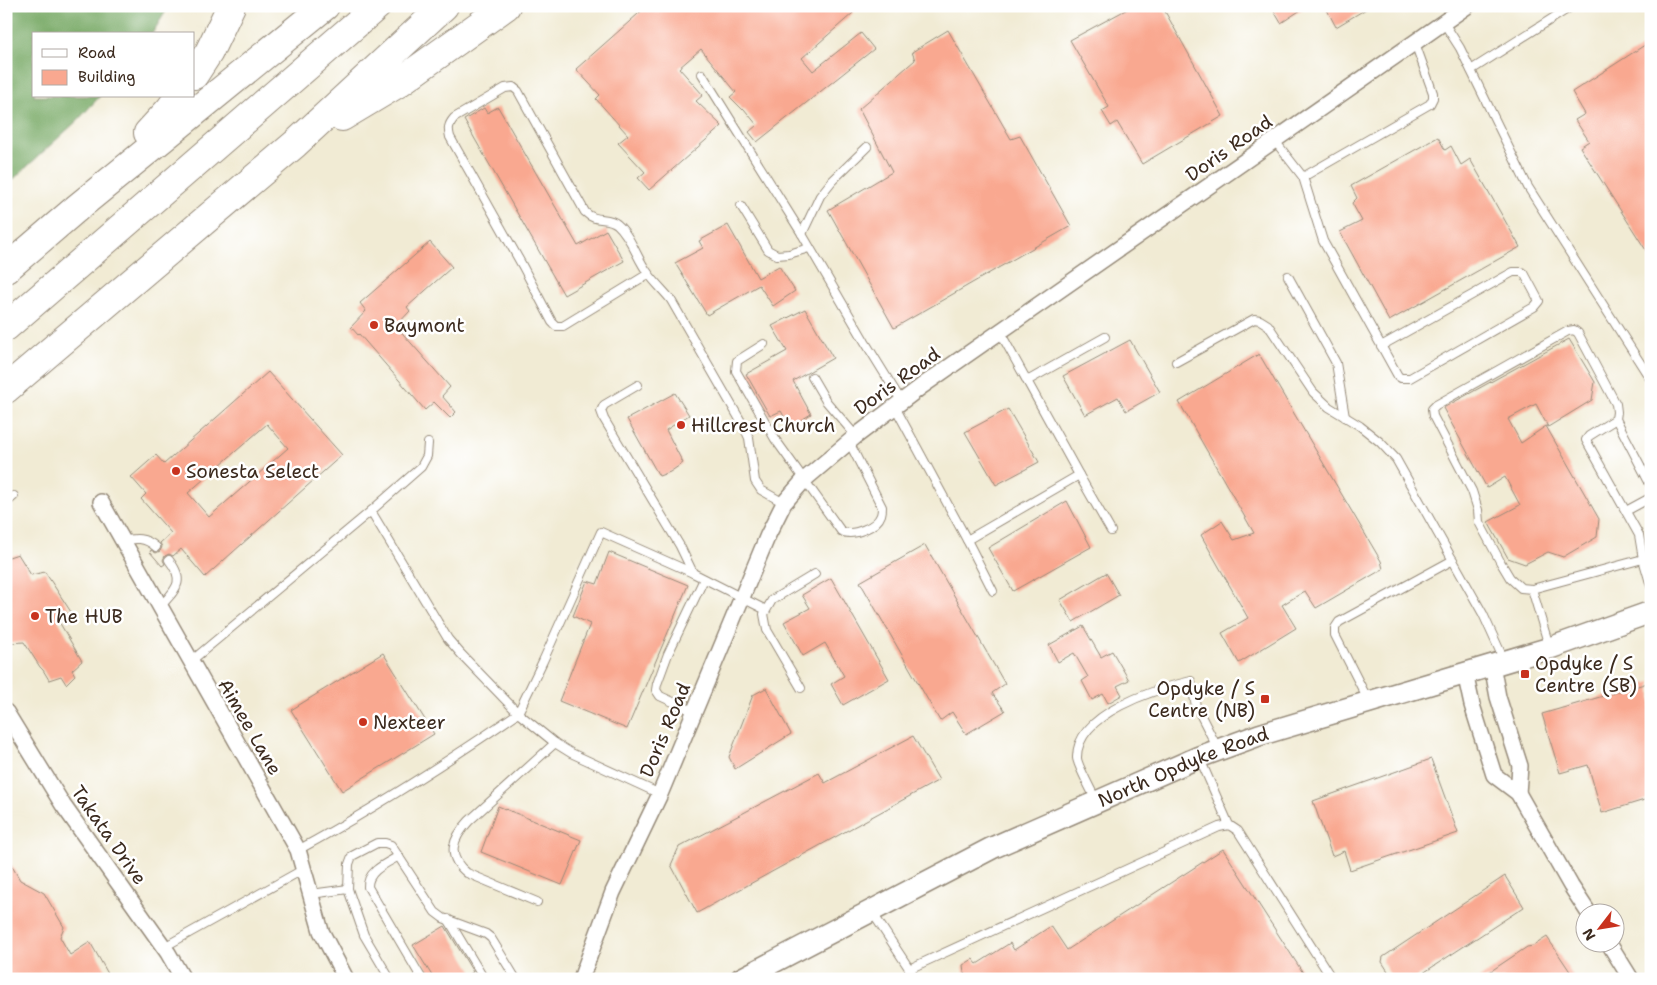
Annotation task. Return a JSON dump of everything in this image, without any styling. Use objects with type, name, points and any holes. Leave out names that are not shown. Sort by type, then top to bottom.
[{"type":"highway","points":[[195,73],[209,52],[231,6]]},
{"type":"highway","points":[[6,269],[77,208],[325,6]]},
{"type":"highway","points":[[6,326],[377,6]]},
{"type":"highway","points":[[6,389],[295,144],[444,6]]},
{"type":"highway","points":[[295,144],[397,84],[506,6]]},
{"type":"highway","points":[[77,208],[170,109],[178,98]]},
{"type":"main road","name":"North Opdyke Road","points":[[741,979],[992,848],[1209,754],[1259,735],[1550,648],[1651,612]]},
{"type":"street","name":"Doris Road","points":[[583,979],[582,976],[613,892],[660,794],[768,535],[784,503],[804,480],[852,439],[922,386],[1467,6]]},
{"type":"street","name":"Aimee Lane","points":[[101,502],[298,850],[322,931],[346,979]]},
{"type":"street","points":[[1499,663],[1498,697],[1520,766],[1518,793]]},
{"type":"street","points":[[1465,673],[1472,705],[1494,775],[1518,793],[1581,902]]},
{"type":"street","name":"Takata Drive","points":[[6,712],[63,805],[164,947],[183,979]]},
{"type":"street","points":[[1614,952],[1631,979]]},
{"type":"lane","points":[[1471,70],[1572,6]]},
{"type":"lane","points":[[1444,23],[1460,48],[1528,187],[1651,380]]},
{"type":"lane","points":[[1303,177],[1430,104],[1433,93],[1416,43]]},
{"type":"lane","points":[[702,74],[810,248],[898,405],[993,591]]},
{"type":"lane","points":[[648,274],[563,326],[556,326],[552,322],[522,264],[450,137],[448,130],[450,123],[454,118],[505,88],[513,87],[518,91],[585,212],[590,217],[615,222],[648,274],[671,300],[744,426],[749,438],[755,481],[760,490],[784,503]]},
{"type":"lane","points":[[1275,141],[1303,177],[1322,242],[1398,376],[1405,379],[1410,378],[1534,307],[1539,301],[1524,274],[1513,272],[1381,346]]},
{"type":"lane","points":[[802,234],[820,196],[832,181],[867,147]]},
{"type":"lane","points":[[741,206],[768,250],[777,255],[783,255],[810,248]]},
{"type":"lane","points":[[1288,276],[1336,363],[1345,417]]},
{"type":"lane","points":[[1176,362],[1246,323],[1260,320],[1268,325],[1313,392],[1329,407],[1360,426],[1380,442],[1396,459],[1486,620],[1499,663]]},
{"type":"lane","points":[[1643,559],[1532,589],[1521,588],[1510,578],[1483,531],[1472,491],[1433,416],[1432,409],[1568,331],[1574,330],[1578,333],[1616,404],[1616,419],[1651,486]]},
{"type":"lane","points":[[1000,332],[1111,531]]},
{"type":"lane","points":[[1027,381],[1105,337]]},
{"type":"lane","points":[[764,344],[737,362],[736,371],[775,439],[841,531],[846,534],[856,534],[873,524],[881,516],[882,506],[852,439],[812,377]]},
{"type":"lane","points":[[638,385],[604,405],[601,411],[680,546],[693,573]]},
{"type":"lane","points":[[1616,419],[1589,436],[1586,440],[1639,535],[1643,559],[1651,586]]},
{"type":"lane","points":[[190,662],[421,467],[426,456],[428,443]]},
{"type":"lane","points":[[967,540],[1079,475]]},
{"type":"lane","points":[[6,503],[14,496]]},
{"type":"lane","points":[[1626,511],[1651,496]]},
{"type":"lane","points":[[371,511],[448,639],[518,713],[555,743],[571,753],[660,794]]},
{"type":"lane","points":[[298,850],[338,828],[474,744],[518,713],[601,532],[704,578],[766,610]]},
{"type":"lane","points":[[123,541],[135,538],[146,540],[156,546]]},
{"type":"lane","points":[[160,607],[177,586],[176,569],[169,560]]},
{"type":"lane","points":[[1369,702],[1335,635],[1335,628],[1339,622],[1453,560]]},
{"type":"lane","points":[[801,688],[767,630],[764,614],[772,600],[815,574]]},
{"type":"lane","points":[[695,712],[660,696],[656,690],[668,654],[704,578]]},
{"type":"lane","points":[[1532,589],[1550,648]]},
{"type":"lane","points":[[1097,801],[1077,759],[1082,736],[1097,721],[1138,696],[1191,681],[1196,706],[1229,826]]},
{"type":"lane","points":[[537,902],[467,873],[458,866],[454,857],[453,845],[463,827],[469,821],[555,743]]},
{"type":"lane","points":[[909,969],[1219,827],[1229,826],[1238,831],[1332,979]]},
{"type":"lane","points":[[390,979],[364,935],[348,889],[348,864],[352,856],[377,843],[391,845],[435,912],[486,934],[491,938],[516,979]]},
{"type":"lane","points":[[399,856],[372,873],[367,882],[368,888],[422,979]]},
{"type":"lane","points":[[164,947],[304,869]]},
{"type":"lane","points":[[311,894],[348,889]]},
{"type":"lane","points":[[871,911],[916,979]]},
{"type":"lane","points":[[448,919],[484,979]]},
{"type":"green space","points":[[6,6],[169,6],[153,32],[32,32],[32,98],[98,98],[78,120],[6,186]]},
{"type":"building","points":[[647,6],[848,6],[853,13],[802,58],[813,71],[861,33],[874,49],[757,142],[749,132],[757,125],[744,109],[730,97],[736,92],[701,49],[679,68],[703,95],[696,101],[722,126],[649,190],[638,178],[645,172],[618,143],[628,135],[596,99],[600,95],[576,69]]},
{"type":"building","points":[[1133,6],[1162,6],[1223,116],[1142,164],[1117,122],[1111,126],[1102,111],[1109,107],[1070,40]]},
{"type":"building","points":[[1271,6],[1307,6],[1281,23]]},
{"type":"building","points":[[1325,6],[1371,6],[1336,27]]},
{"type":"building","points":[[948,30],[1011,139],[1020,136],[1071,226],[894,328],[828,210],[892,172],[859,109],[915,60],[912,52]]},
{"type":"building","points":[[1651,41],[1651,258],[1580,147],[1589,141],[1575,120],[1585,114],[1572,92]]},
{"type":"building","points":[[498,107],[578,246],[606,230],[624,261],[564,295],[464,120],[484,108],[487,113]]},
{"type":"building","points":[[1438,137],[1445,150],[1451,146],[1461,165],[1470,159],[1520,247],[1389,321],[1340,232],[1362,221],[1352,203],[1357,198],[1351,186]]},
{"type":"building","points":[[728,225],[758,278],[779,266],[795,291],[773,306],[759,285],[707,315],[675,263],[703,248],[699,241]]},
{"type":"building","name":"Baymont","points":[[430,242],[452,267],[407,307],[410,311],[396,326],[450,387],[442,396],[456,412],[450,418],[434,402],[425,410],[351,327],[366,311],[360,303]]},
{"type":"building","points":[[805,309],[833,358],[793,381],[811,414],[790,427],[781,411],[770,416],[746,374],[787,351],[772,326]]},
{"type":"building","points":[[1569,339],[1595,382],[1592,400],[1548,427],[1536,404],[1508,419],[1521,443],[1546,426],[1599,519],[1597,537],[1563,557],[1548,552],[1525,564],[1508,558],[1488,522],[1520,505],[1505,477],[1487,488],[1443,408]]},
{"type":"building","points":[[1130,340],[1160,392],[1126,411],[1118,397],[1085,415],[1063,376]]},
{"type":"building","points":[[1259,354],[1381,561],[1383,569],[1316,608],[1305,591],[1282,605],[1296,628],[1239,663],[1222,633],[1248,618],[1201,535],[1222,521],[1234,540],[1254,533],[1179,402]]},
{"type":"building","name":"Sonesta Select","points":[[268,372],[342,455],[205,577],[181,549],[173,556],[169,554],[165,556],[163,560],[165,564],[162,566],[150,552],[151,550],[156,553],[160,551],[162,547],[160,543],[171,533],[141,499],[146,494],[131,477],[156,455],[164,464]],"holes":[[[267,424],[288,448],[209,517],[188,493]]]},
{"type":"building","points":[[675,393],[689,415],[666,430],[683,463],[670,472],[659,476],[627,419]]},
{"type":"building","points":[[1008,409],[1039,462],[996,485],[965,432]]},
{"type":"building","points":[[1067,501],[1091,547],[1013,591],[988,548]]},
{"type":"building","points":[[925,545],[1005,684],[992,693],[1005,711],[966,734],[952,712],[940,721],[860,582]]},
{"type":"building","points":[[609,552],[688,585],[627,729],[559,701],[590,624],[573,616],[587,581],[597,584]]},
{"type":"building","name":"The HUB","points":[[18,554],[31,575],[45,572],[71,612],[58,620],[82,661],[72,670],[75,675],[66,684],[61,676],[49,680],[24,642],[11,643],[6,634],[6,558]]},
{"type":"building","points":[[1106,573],[1119,595],[1073,622],[1060,600]]},
{"type":"building","points":[[831,578],[889,679],[843,705],[831,684],[844,676],[825,643],[803,656],[784,622],[810,608],[802,595]]},
{"type":"building","points":[[1083,626],[1101,657],[1112,651],[1129,680],[1117,686],[1122,695],[1108,703],[1103,694],[1092,700],[1082,681],[1088,677],[1074,653],[1058,662],[1049,645]]},
{"type":"building","name":"Nexteer","points":[[383,653],[434,734],[342,791],[291,710]]},
{"type":"building","points":[[1651,682],[1651,798],[1602,813],[1588,765],[1560,773],[1542,714]]},
{"type":"building","points":[[766,688],[791,734],[735,769],[729,757],[753,695]]},
{"type":"building","points":[[913,736],[939,780],[697,913],[671,865],[679,847],[819,773],[825,783]]},
{"type":"building","points":[[1431,759],[1458,833],[1350,870],[1344,851],[1332,856],[1313,801]]},
{"type":"building","points":[[498,806],[581,840],[562,885],[481,852]]},
{"type":"building","points":[[1223,849],[1307,979],[965,979],[963,965],[973,959],[977,964],[1010,943],[1014,950],[1051,926],[1067,950]]},
{"type":"building","points":[[6,856],[20,880],[44,893],[64,927],[60,937],[70,955],[90,942],[111,979],[6,979]]},
{"type":"building","points":[[1505,876],[1524,907],[1414,979],[1393,979],[1382,962],[1383,957]]},
{"type":"building","points":[[445,926],[473,972],[463,979],[434,979],[413,945]]},
{"type":"building","points":[[1547,937],[1575,979],[1479,979],[1527,947],[1533,946]]},
{"type":"place","name":"Baymont","points":[[374,325]]},
{"type":"place","name":"Hillcrest Church","points":[[681,425]]},
{"type":"place","name":"Sonesta Select","points":[[176,471]]},
{"type":"place","name":"The HUB","points":[[35,616]]},
{"type":"place","name":"Opdyke / S Centre (SB)","points":[[1525,674]]},
{"type":"place","name":"Opdyke / S Centre (NB)","points":[[1265,699]]},
{"type":"place","name":"Nexteer","points":[[363,722]]}]
